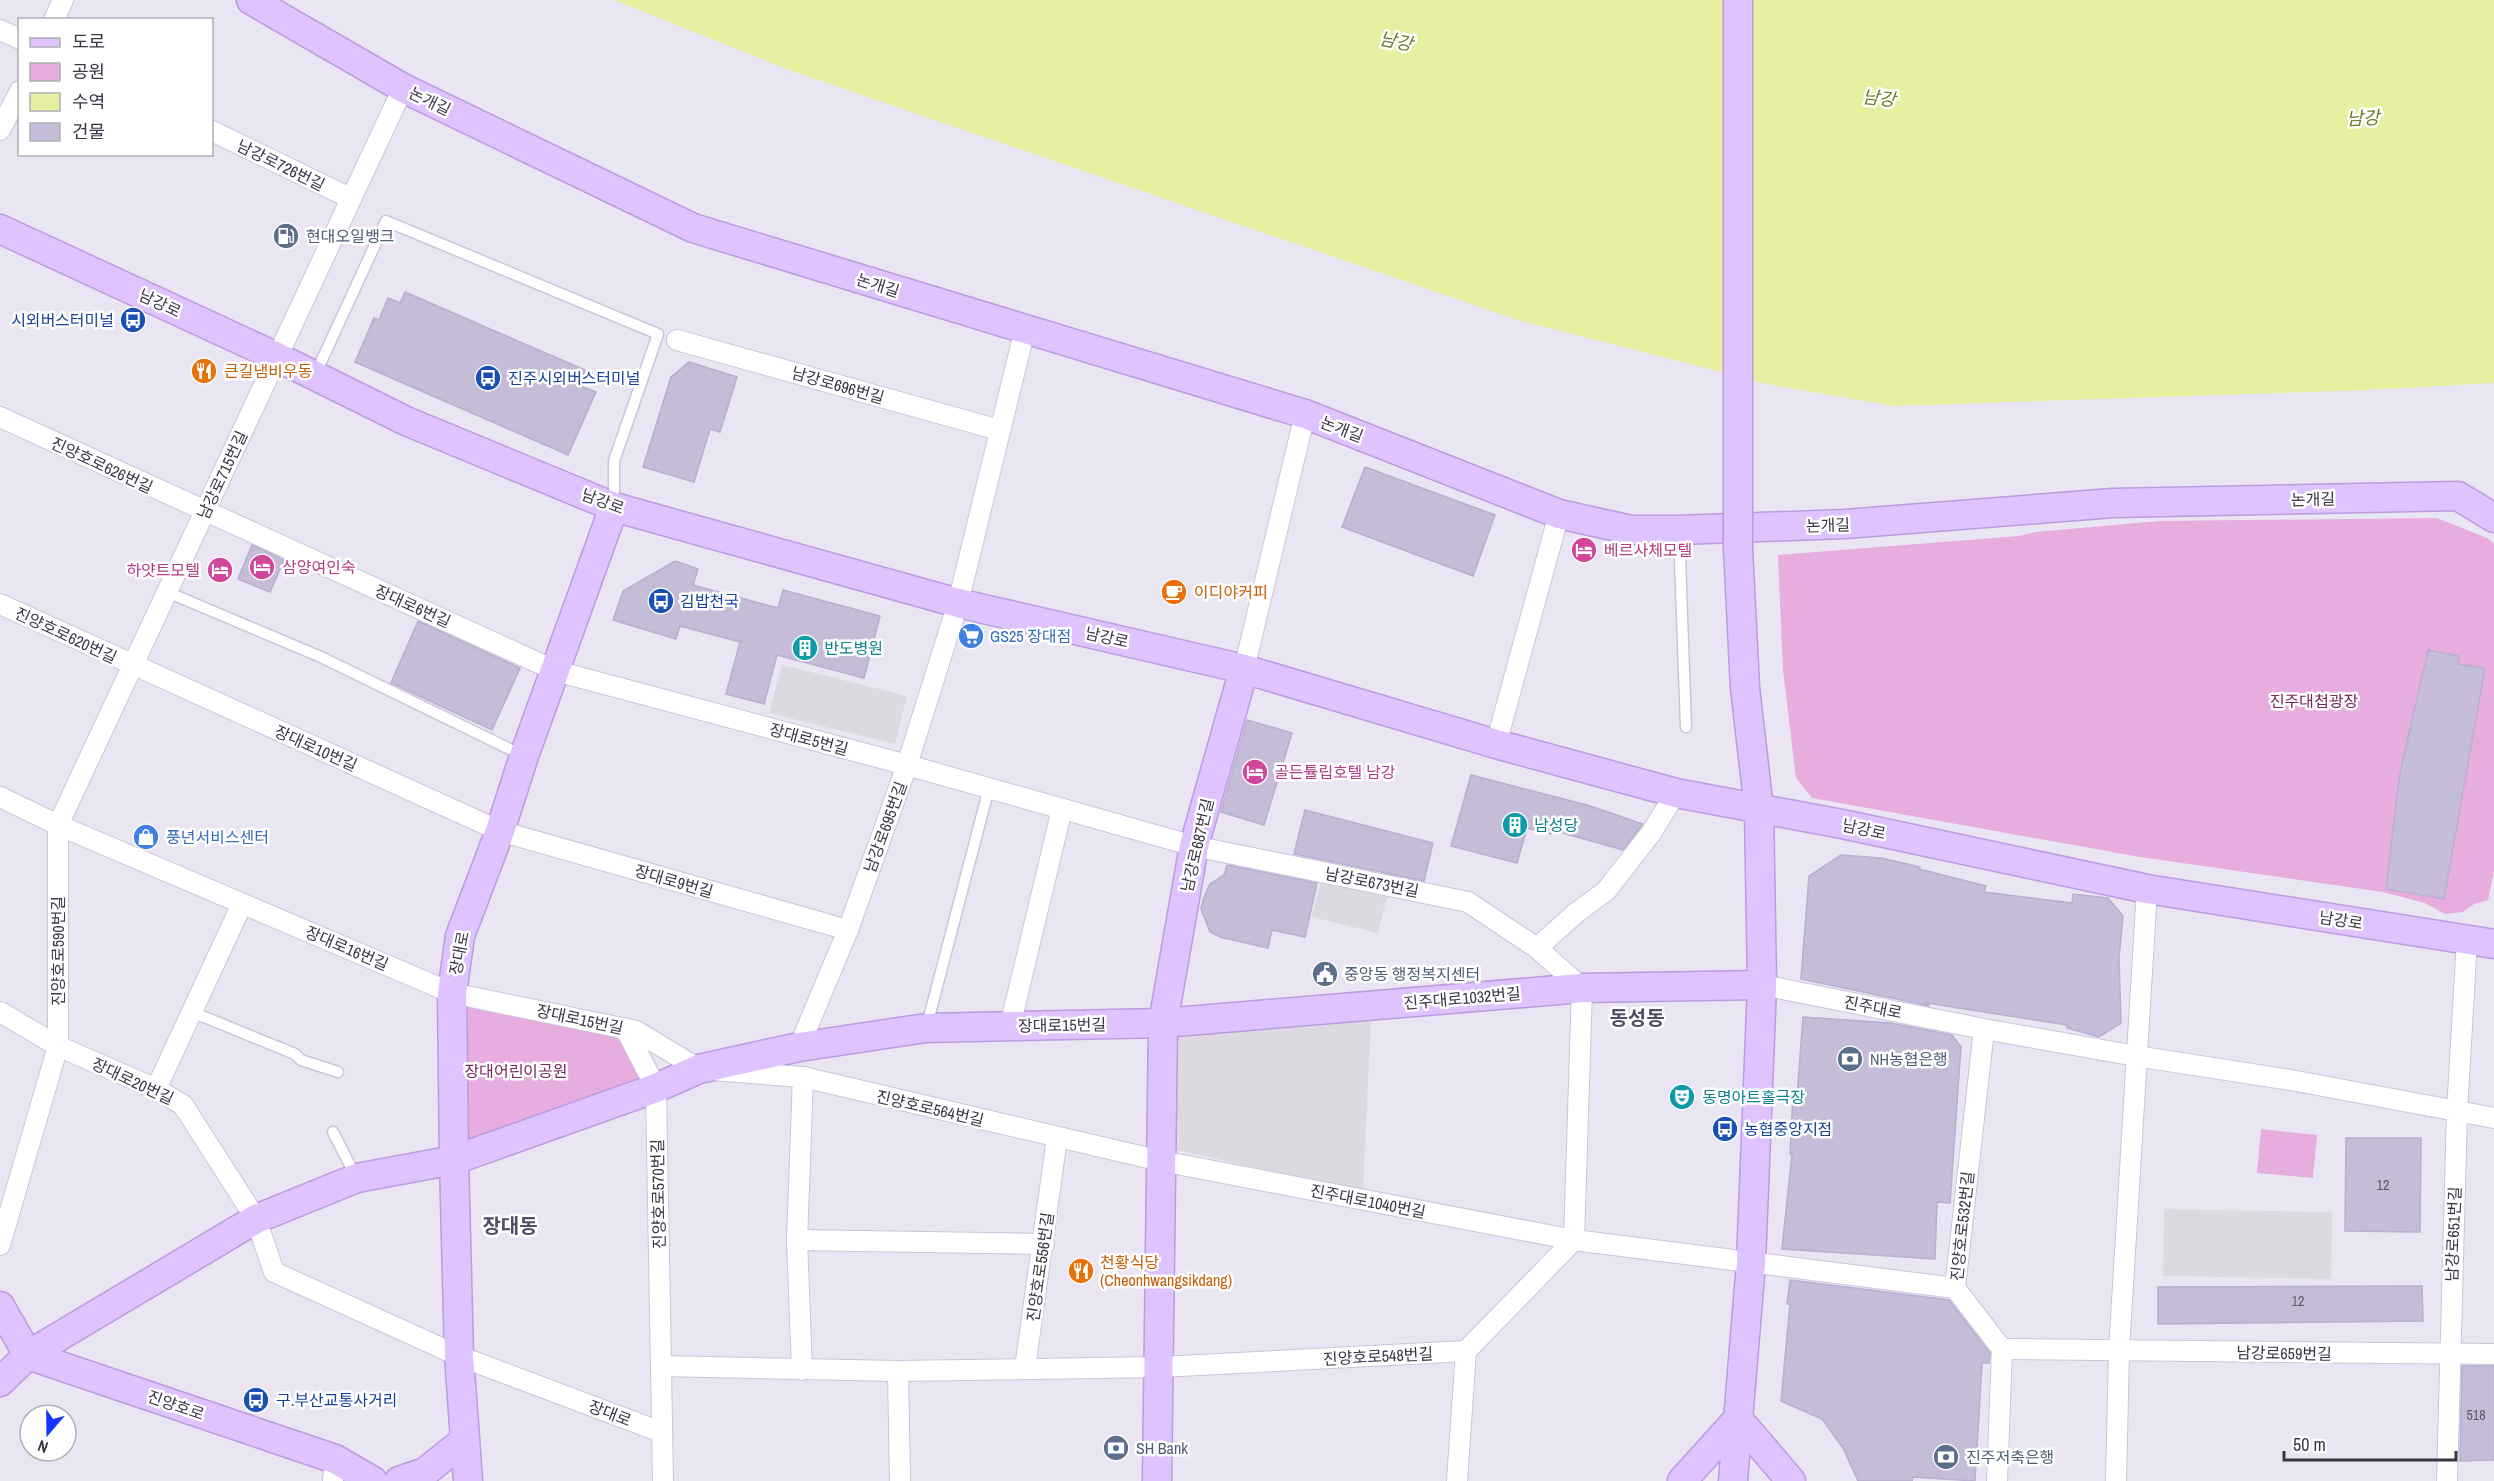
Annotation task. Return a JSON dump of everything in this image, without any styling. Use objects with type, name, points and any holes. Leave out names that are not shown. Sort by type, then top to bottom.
[{"type":"street","points":[[55,18],[63,0]]},
{"type":"street","name":"논개길","points":[[251,0],[403,88],[693,228],[1305,414],[1559,514],[1630,530],[1679,530],[1845,524],[2113,503],[2458,496],[2494,518]]},
{"type":"street","points":[[1733,1481],[1751,1263],[1762,985],[1759,809],[1745,688],[1738,549],[1738,0]]},
{"type":"street","points":[[0,30],[18,38]]},
{"type":"street","name":"남강로715번길","points":[[133,665],[403,88]]},
{"type":"street","points":[[0,130],[18,95]]},
{"type":"street","name":"남강로726번길","points":[[213,131],[350,198]]},
{"type":"street","name":"남강로","points":[[0,229],[277,357],[406,421],[614,507],[958,603],[1244,669],[1496,744],[1676,793],[1847,825],[2147,889],[2480,942]]},
{"type":"street","points":[[958,603],[1025,329]]},
{"type":"street","name":"남강로696번길","points":[[677,340],[999,430]]},
{"type":"street","points":[[1244,669],[1305,414]]},
{"type":"street","name":"진양호로626번길","points":[[0,417],[204,512]]},
{"type":"street","name":"장대로","points":[[468,1481],[459,1356],[454,1160],[452,993],[460,936],[500,831],[524,756],[614,507]]},
{"type":"street","name":"장대로6번길","points":[[204,512],[556,671]]},
{"type":"street","points":[[1496,744],[1559,514]]},
{"type":"street","name":"남강로695번길","points":[[799,1047],[848,930],[908,765],[958,603]]},
{"type":"street","name":"진양호로620번길","points":[[0,604],[133,665]]},
{"type":"street","name":"진양호로590번길","points":[[0,1245],[58,1046],[58,825],[133,665]]},
{"type":"street","name":"장대로10번길","points":[[133,665],[500,831]]},
{"type":"street","name":"남강로687번길","points":[[1163,1023],[1194,846],[1244,669]]},
{"type":"street","name":"장대로5번길","points":[[556,671],[908,765],[1194,846]]},
{"type":"street","points":[[1537,948],[1576,913],[1606,891],[1651,833],[1676,793]]},
{"type":"street","name":"장대로16번길","points":[[0,797],[58,825],[452,993]]},
{"type":"street","points":[[1010,1026],[1062,809]]},
{"type":"street","name":"장대로9번길","points":[[500,831],[848,930]]},
{"type":"street","name":"남강로673번길","points":[[1194,846],[1468,902],[1537,948],[1582,988]]},
{"type":"street","points":[[2116,1481],[2119,1351],[2147,889]]},
{"type":"street","points":[[156,1089],[242,904]]},
{"type":"street","name":"남강로651번길","points":[[2447,1481],[2457,1112],[2480,942]]},
{"type":"street","name":"진주대로1032번길","points":[[1163,1023],[1582,988],[1762,985]]},
{"type":"street","name":"진주대로","points":[[1762,985],[1984,1029]]},
{"type":"street","points":[[1457,1481],[1466,1351],[1574,1240],[1582,988]]},
{"type":"street","name":"장대로15번길","points":[[452,993],[636,1031],[699,1069]]},
{"type":"street","points":[[0,1012],[58,1046]]},
{"type":"street","points":[[1157,1481],[1163,1023]]},
{"type":"street","name":"장대로15번길","points":[[656,1088],[699,1069],[799,1047],[926,1028],[1163,1023]]},
{"type":"street","name":"진양호로570번길","points":[[625,1028],[656,1088],[663,1481]]},
{"type":"street","points":[[1984,1029],[2291,1080],[2494,1118]]},
{"type":"street","name":"진양호로532번길","points":[[1984,1029],[1954,1288],[2002,1349]]},
{"type":"street","name":"장대로20번길","points":[[58,1046],[156,1089],[183,1105],[256,1220]]},
{"type":"street","name":"진양호로564번길","points":[[699,1069],[802,1077],[1057,1138]]},
{"type":"street","points":[[802,1077],[797,1239],[802,1370]]},
{"type":"street","points":[[0,1382],[28,1355],[256,1220],[357,1178],[454,1160],[656,1088]]},
{"type":"street","points":[[1057,1138],[1161,1161]]},
{"type":"street","name":"진양호로556번길","points":[[1025,1368],[1057,1138]]},
{"type":"street","name":"진주대로1040번길","points":[[1161,1161],[1574,1240],[1954,1288]]},
{"type":"street","name":"장대로","points":[[256,1220],[274,1272],[459,1356],[661,1432]]},
{"type":"street","points":[[797,1239],[1044,1244]]},
{"type":"street","points":[[0,1306],[28,1355]]},
{"type":"street","points":[[1997,1481],[2002,1349]]},
{"type":"street","name":"남강로659번길","points":[[2002,1349],[2450,1355]]},
{"type":"street","name":"진양호로548번길","points":[[1160,1367],[1466,1351]]},
{"type":"street","points":[[2450,1355],[2494,1354]]},
{"type":"street","name":"진양호로","points":[[28,1355],[334,1470],[373,1481]]},
{"type":"street","points":[[661,1366],[898,1371],[1160,1367]]},
{"type":"street","points":[[898,1371],[900,1481]]},
{"type":"street","points":[[1682,1481],[1738,1419]]},
{"type":"street","points":[[1738,1419],[1791,1481]]},
{"type":"street","points":[[399,1481],[426,1472],[465,1440]]},
{"type":"lane","points":[[314,376],[386,221],[658,334],[614,461],[614,507]]},
{"type":"lane","points":[[1679,530],[1686,727]]},
{"type":"lane","points":[[167,592],[321,657],[524,756]]},
{"type":"lane","points":[[926,1028],[989,788]]},
{"type":"lane","points":[[192,1012],[295,1054],[301,1060],[338,1072]]},
{"type":"lane","points":[[333,1132],[357,1178]]},
{"type":"green space","name":"진주대첩광장","points":[[2437,518],[2487,538],[2494,544],[2494,871],[2488,900],[2474,904],[2463,912],[2445,914],[2425,903],[2383,892],[2140,857],[1812,798],[1796,778],[1783,670],[1778,555],[2019,536],[2036,532],[2159,521]]},
{"type":"green space","name":"장대어린이공원","points":[[452,993],[625,1028],[656,1088],[454,1160]]},
{"type":"green space","points":[[2261,1129],[2317,1135],[2313,1178],[2257,1173]]},
{"type":"shaded area","points":[[782,665],[907,696],[895,744],[769,713]]},
{"type":"shaded area","points":[[1321,881],[1387,897],[1378,933],[1312,917]]},
{"type":"shaded area","points":[[1371,1018],[1363,1191],[1172,1149],[1175,1035]]},
{"type":"shaded area","points":[[2164,1209],[2332,1212],[2331,1279],[2163,1276]]},
{"type":"water","name":"남강","points":[[614,0],[2494,0],[2494,383],[2368,390],[1894,406],[1772,385],[1518,320],[792,71]]},
{"type":"building","name":"진주시외버스터미널","points":[[405,292],[587,371],[580,386],[596,392],[568,455],[355,362],[374,318],[379,320],[388,298],[400,303]]},
{"type":"building","points":[[689,362],[737,377],[720,432],[710,429],[694,482],[643,467],[671,377]]},
{"type":"building","points":[[1365,467],[1495,515],[1473,576],[1342,527]]},
{"type":"building","name":"삼양여인숙","points":[[252,545],[284,560],[270,592],[238,579]]},
{"type":"building","name":"반도병원","points":[[675,561],[698,569],[693,585],[778,608],[783,590],[880,616],[864,678],[777,655],[764,704],[726,694],[740,642],[680,626],[676,639],[613,620],[623,591]]},
{"type":"building","points":[[418,621],[520,668],[492,730],[391,683]]},
{"type":"building","points":[[2428,650],[2459,656],[2458,664],[2485,668],[2444,899],[2386,889],[2400,773]]},
{"type":"building","name":"골든튤립호텔 남강","points":[[1247,720],[1292,733],[1264,825],[1221,812]]},
{"type":"building","points":[[1471,775],[1587,805],[1643,824],[1623,850],[1552,830],[1551,834],[1527,828],[1517,863],[1451,846]]},
{"type":"building","points":[[1305,810],[1433,843],[1424,881],[1294,854]]},
{"type":"building","points":[[1841,855],[1881,858],[1920,867],[1919,869],[1986,886],[1984,892],[2072,903],[2073,894],[2108,898],[2123,916],[2119,958],[2121,1023],[2099,1037],[2067,1028],[2067,1025],[1927,1003],[1929,1006],[1801,979],[1809,876]]},
{"type":"building","points":[[1227,865],[1317,883],[1305,937],[1272,930],[1268,948],[1220,937],[1210,932],[1201,909],[1204,897],[1210,884],[1224,875]]},
{"type":"building","points":[[1803,1017],[1891,1023],[1952,1035],[1961,1047],[1950,1203],[1937,1202],[1935,1259],[1782,1249],[1792,1154],[1790,1154],[1793,1096],[1797,1097]]},
{"type":"building","points":[[2346,1138],[2421,1138],[2420,1232],[2345,1231]]},
{"type":"building","points":[[1790,1280],[1949,1300],[1990,1353],[1989,1363],[1982,1363],[1975,1481],[1913,1477],[1912,1481],[1858,1481],[1843,1448],[1822,1419],[1781,1401]]},
{"type":"building","points":[[2422,1286],[2423,1321],[2158,1324],[2158,1287]]},
{"type":"building","points":[[2462,1366],[2494,1366],[2494,1460],[2460,1461]]},
{"type":"place","name":"현대오일뱅크","points":[[286,236]]},
{"type":"place","name":"시외버스터미널","points":[[133,320]]},
{"type":"place","name":"큰길냄비우동","points":[[204,371]]},
{"type":"place","name":"진주시외버스터미널","points":[[488,378]]},
{"type":"place","name":"베르사체모텔","points":[[1584,550]]},
{"type":"place","name":"삼양여인숙","points":[[262,567]]},
{"type":"place","name":"하얏트모텔","points":[[220,570]]},
{"type":"place","name":"이디야커피","points":[[1174,592]]},
{"type":"place","name":"김밥천국","points":[[661,601]]},
{"type":"place","name":"GS25 장대점","points":[[971,636]]},
{"type":"place","name":"반도병원","points":[[805,648]]},
{"type":"place","name":"골든튤립호텔 남강","points":[[1255,772]]},
{"type":"place","name":"남성당","points":[[1515,825]]},
{"type":"place","name":"풍년서비스센터","points":[[146,837]]},
{"type":"place","name":"중앙동 행정복지센터","points":[[1325,974]]},
{"type":"place","name":"NH농협은행","points":[[1850,1059]]},
{"type":"place","name":"동명아트홀극장","points":[[1682,1097]]},
{"type":"place","name":"농협중앙지점","points":[[1725,1129]]},
{"type":"place","name":"천황식당 (Cheonhwangsikdang)","points":[[1081,1271]]},
{"type":"place","name":"구.부산교통사거리","points":[[256,1400]]},
{"type":"place","name":"SH Bank","points":[[1116,1448]]},
{"type":"place","name":"진주저축은행","points":[[1946,1457]]},
{"type":"district","name":"동성동","points":[[1637,1017]]},
{"type":"district","name":"장대동","points":[[510,1225]]}]
